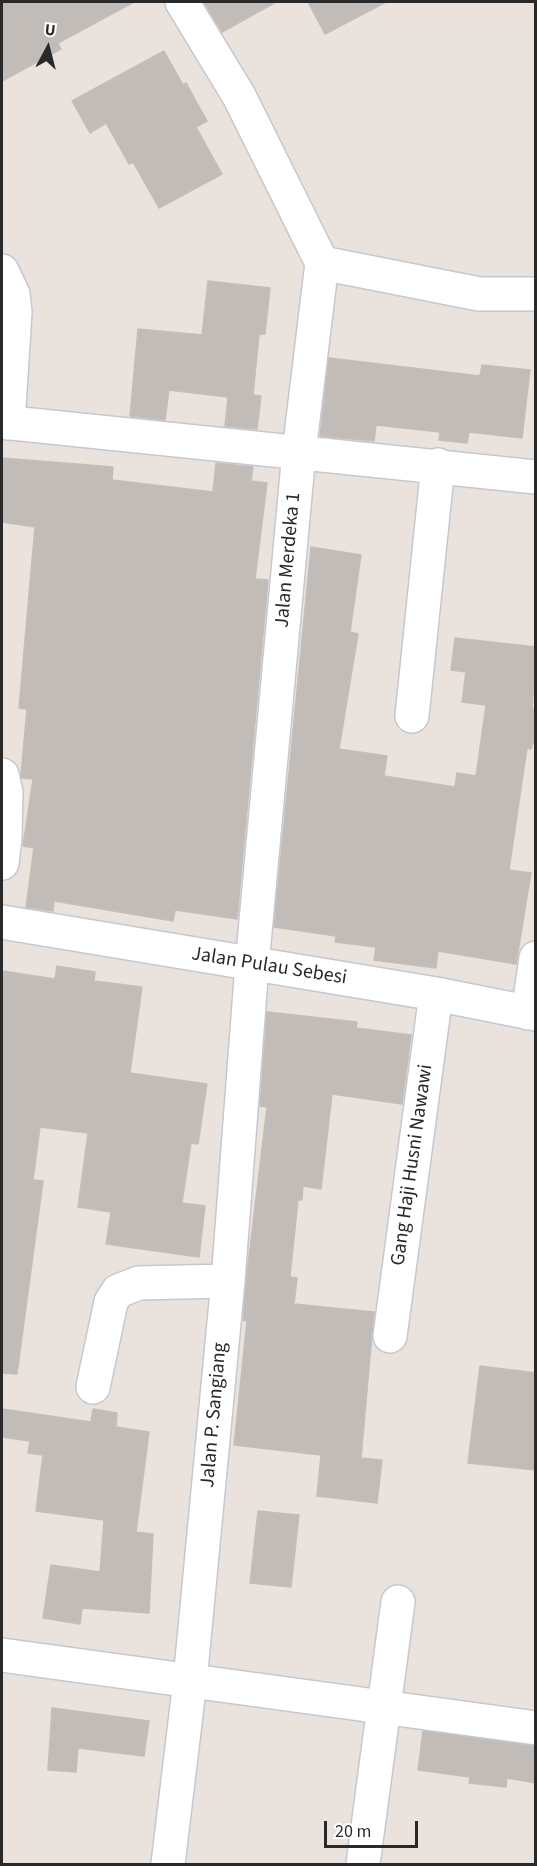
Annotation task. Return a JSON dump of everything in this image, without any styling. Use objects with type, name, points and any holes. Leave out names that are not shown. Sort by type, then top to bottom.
[{"type":"street","points":[[182,2],[239,96],[322,262],[479,294],[536,294]]},
{"type":"street","name":"Jalan Merdeka 1","points":[[252,965],[299,452],[322,262]]},
{"type":"street","points":[[2,271],[13,294],[15,312],[5,422],[438,465],[536,477]]},
{"type":"street","points":[[412,716],[438,465]]},
{"type":"street","points":[[2,775],[6,792],[2,863]]},
{"type":"street","name":"Jalan Pulau Sebesi","points":[[2,922],[436,994],[532,1013]]},
{"type":"street","points":[[532,1013],[536,958]]},
{"type":"street","name":"Jalan P. Sangiang","points":[[168,1864],[190,1681],[228,1281],[252,965]]},
{"type":"street","name":"Gang Haji Husni Nawawi","points":[[390,1336],[436,994]]},
{"type":"street","points":[[93,1387],[111,1302],[118,1291],[139,1283],[228,1281]]},
{"type":"street","points":[[363,1864],[386,1709],[398,1602]]},
{"type":"street","points":[[2,1655],[536,1728]]},
{"type":"building","points":[[2,2],[134,2],[58,43],[61,49],[2,81]]},
{"type":"building","points":[[204,2],[276,2],[222,32]]},
{"type":"building","points":[[308,2],[386,2],[325,34]]},
{"type":"building","points":[[164,51],[183,85],[186,83],[207,121],[196,127],[222,174],[159,208],[133,162],[129,164],[106,123],[90,133],[72,101]]},
{"type":"building","points":[[208,281],[270,288],[265,334],[259,334],[253,395],[261,396],[257,429],[225,426],[228,397],[169,390],[165,420],[130,416],[138,329],[202,335]]},
{"type":"building","points":[[329,358],[480,376],[482,365],[530,370],[522,438],[469,432],[467,443],[439,440],[440,432],[376,425],[374,441],[320,436]]},
{"type":"building","points":[[2,458],[113,467],[112,480],[213,492],[216,463],[253,467],[251,481],[267,483],[255,579],[268,580],[237,919],[175,910],[173,921],[54,901],[53,911],[26,907],[34,848],[23,846],[33,779],[22,778],[21,775],[27,709],[19,708],[35,527],[2,522]]},
{"type":"building","points":[[311,547],[361,555],[350,632],[358,634],[339,749],[387,756],[384,776],[455,787],[457,773],[476,776],[486,705],[462,702],[466,672],[451,670],[455,638],[536,647],[532,709],[536,709],[536,733],[531,749],[527,748],[509,870],[531,873],[516,964],[438,951],[436,968],[374,960],[376,947],[335,942],[336,936],[274,927]]},
{"type":"building","points":[[57,966],[95,972],[94,981],[142,987],[130,1073],[207,1084],[198,1144],[191,1143],[182,1203],[205,1206],[199,1257],[106,1244],[111,1212],[78,1207],[88,1133],[40,1127],[33,1180],[43,1181],[17,1374],[2,1373],[2,971],[55,979]]},
{"type":"building","points":[[267,1012],[357,1022],[356,1028],[411,1035],[402,1104],[332,1094],[321,1189],[303,1186],[302,1200],[298,1200],[290,1277],[297,1278],[294,1304],[374,1312],[361,1458],[382,1460],[377,1503],[317,1496],[321,1455],[234,1445],[247,1321],[243,1320],[247,1273],[267,1107],[260,1106]]},
{"type":"building","points":[[480,1366],[536,1373],[536,1470],[468,1463]]},
{"type":"building","points":[[2,1409],[91,1422],[93,1409],[117,1413],[116,1427],[149,1432],[136,1532],[153,1534],[149,1613],[82,1608],[80,1624],[43,1618],[51,1565],[100,1572],[104,1520],[36,1511],[43,1455],[28,1453],[30,1441],[2,1437]]},
{"type":"building","points":[[258,1511],[299,1515],[291,1587],[250,1583]]},
{"type":"building","points":[[52,1708],[149,1721],[144,1756],[78,1748],[76,1772],[48,1770]]},
{"type":"building","points":[[423,1731],[536,1746],[536,1783],[507,1778],[506,1787],[469,1783],[470,1777],[418,1770]]}]
